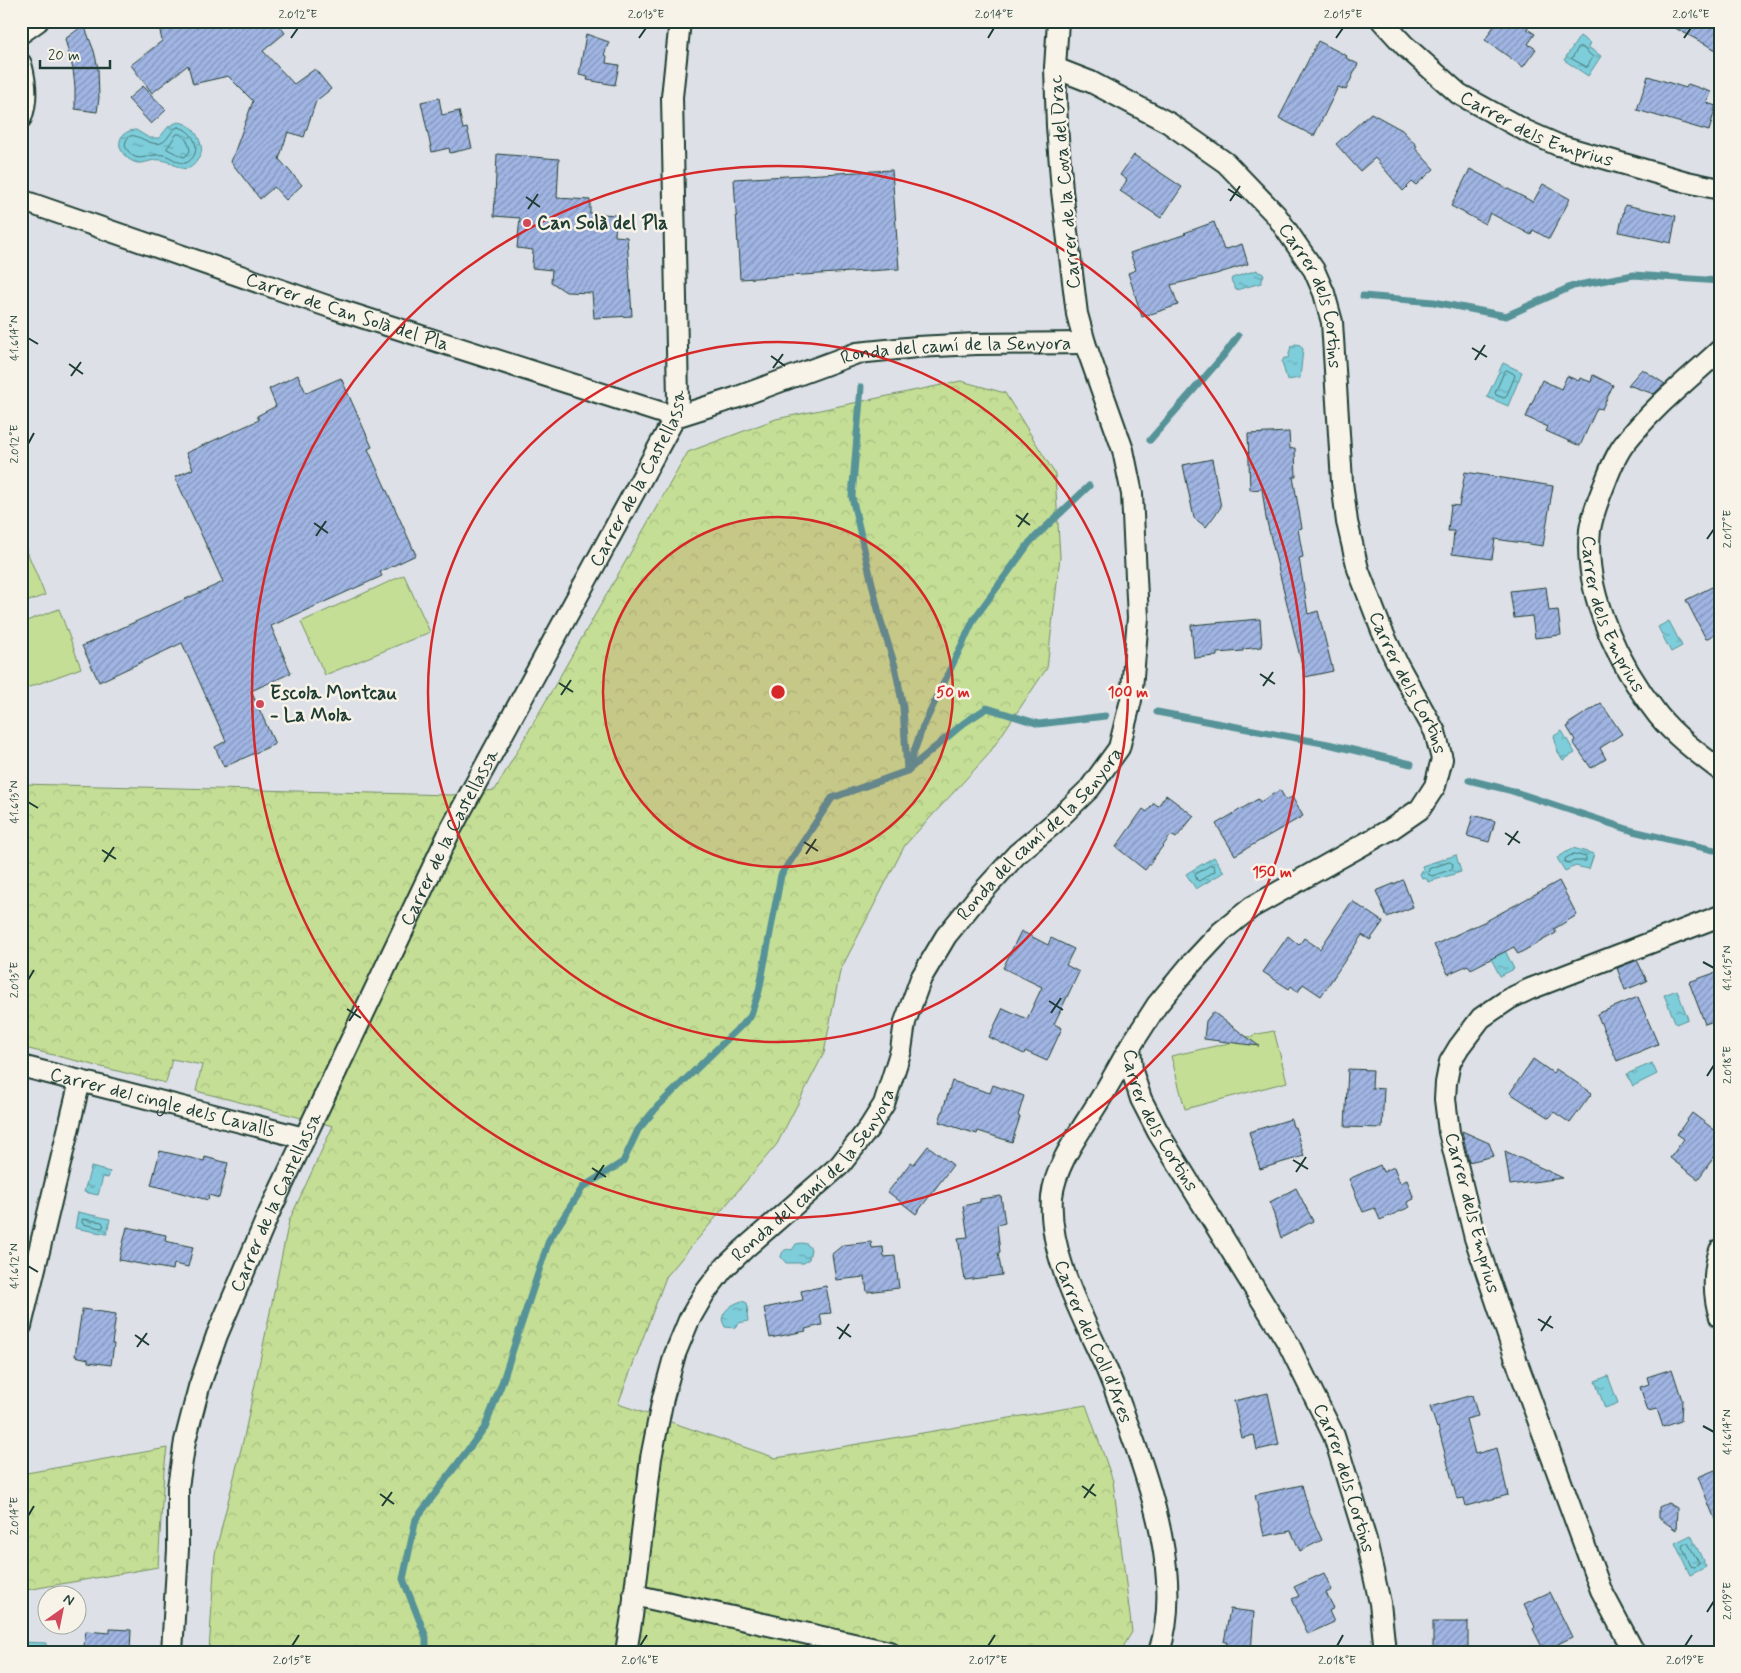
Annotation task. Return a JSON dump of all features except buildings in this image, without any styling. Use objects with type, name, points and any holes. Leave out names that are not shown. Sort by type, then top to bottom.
[{"type":"street","points":[[21,33],[38,21]]},
{"type":"street","name":"Carrer de la Castellassa","points":[[172,1652],[178,1549],[178,1486],[185,1441],[199,1387],[217,1335],[268,1213],[451,829],[675,417],[678,399],[672,98],[680,21]]},
{"type":"street","name":"Carrer de la Cova del Drac","points":[[1058,21],[1055,68],[1056,126],[1062,191],[1078,314],[1085,343]]},
{"type":"street","name":"Carrer dels Emprius","points":[[1382,21],[1405,46],[1459,94],[1526,131],[1558,145],[1687,182],[1720,189]]},
{"type":"street","points":[[21,64],[26,83],[25,104],[21,118]]},
{"type":"street","name":"Carrer dels Cortins","points":[[1055,68],[1091,82],[1169,123],[1226,163],[1276,215],[1314,270],[1324,293],[1332,322],[1342,482],[1347,522],[1358,569],[1382,631],[1398,665],[1435,732],[1442,759],[1435,786],[1420,809],[1391,829],[1252,907],[1221,932],[1157,1005],[1130,1047],[1132,1071],[1145,1108],[1288,1343],[1334,1436],[1366,1540],[1380,1603],[1385,1652]]},
{"type":"street","name":"Carrer de Can Solà del Pla","points":[[21,200],[330,307],[675,417]]},
{"type":"street","name":"Ronda del camí de la Senyora","points":[[626,1652],[651,1458],[663,1398],[675,1354],[689,1320],[704,1294],[723,1269],[840,1165],[869,1128],[884,1104],[901,1050],[906,1022],[921,978],[946,936],[1017,854],[1053,824],[1090,788],[1119,748],[1131,700],[1138,618],[1132,494],[1122,450],[1085,343],[976,344],[917,347],[857,354],[735,398],[675,417]]},
{"type":"street","name":"Carrer dels Emprius","points":[[1720,350],[1684,381],[1624,444],[1599,496],[1590,529],[1589,559],[1593,587],[1604,623],[1630,672],[1658,716],[1694,750],[1720,770]]},
{"type":"street","name":"Carrer dels Emprius","points":[[1634,1652],[1601,1590],[1518,1368],[1481,1256],[1459,1178],[1449,1132],[1446,1083],[1450,1062],[1459,1047],[1481,1018],[1501,1004],[1530,989],[1720,916]]},
{"type":"street","name":"Carrer del Coll d'Ares","points":[[1130,1047],[1061,1164],[1052,1196],[1054,1233],[1068,1279],[1081,1316],[1107,1370],[1145,1468],[1157,1513],[1164,1554],[1168,1606],[1165,1633],[1159,1652]]},
{"type":"street","name":"Carrer del cingle dels Cavalls","points":[[21,1066],[304,1138]]},
{"type":"street","points":[[21,1326],[80,1081]]},
{"type":"street","points":[[1720,1250],[1716,1262],[1715,1280],[1720,1317]]},
{"type":"street","points":[[634,1595],[889,1652]]},
{"type":"green space","points":[[961,381],[1005,393],[1055,474],[1060,557],[1047,668],[988,755],[905,845],[840,971],[824,1053],[777,1144],[666,1277],[618,1404],[776,1458],[1086,1405],[1113,1481],[1132,1632],[1120,1652],[209,1652],[215,1554],[244,1437],[289,1221],[333,1126],[196,1091],[202,1065],[172,1059],[166,1083],[21,1047],[21,784],[451,795],[495,790],[688,452],[776,419]]},
{"type":"green space","points":[[21,537],[45,595],[21,604]]},
{"type":"green space","points":[[404,575],[430,632],[325,675],[301,622]]},
{"type":"green space","points":[[59,609],[81,668],[21,690],[21,623]]},
{"type":"green space","points":[[1274,1031],[1287,1082],[1185,1109],[1171,1056],[1233,1042],[1236,1036],[1253,1037],[1253,1035]]},
{"type":"green space","points":[[167,1448],[158,1567],[50,1586],[38,1586],[38,1588],[21,1591],[21,1474]]},
{"type":"water","points":[[1580,36],[1590,43],[1588,47],[1601,56],[1588,76],[1564,60]]},
{"type":"water","points":[[178,122],[186,124],[193,129],[201,145],[200,155],[194,165],[189,168],[181,168],[161,160],[136,163],[126,157],[120,148],[121,138],[129,131],[136,130],[149,138],[159,138],[169,126]]},
{"type":"water","points":[[1257,270],[1264,275],[1261,283],[1236,290],[1231,280],[1232,278]]},
{"type":"water","points":[[1300,345],[1303,349],[1300,378],[1287,380],[1282,362],[1284,358],[1288,358],[1291,346]]},
{"type":"water","points":[[1503,363],[1522,372],[1508,406],[1487,397]]},
{"type":"water","points":[[1669,621],[1682,646],[1671,652],[1658,627]]},
{"type":"water","points":[[1562,731],[1575,753],[1563,760],[1558,752],[1554,736]]},
{"type":"water","points":[[1573,848],[1594,854],[1589,869],[1575,866],[1565,871],[1557,858]]},
{"type":"water","points":[[1456,855],[1461,872],[1428,882],[1427,879],[1422,878],[1420,874],[1423,869],[1422,866]]},
{"type":"water","points":[[1214,857],[1224,872],[1196,889],[1186,874]]},
{"type":"water","points":[[1500,940],[1514,969],[1500,976],[1485,947]]},
{"type":"water","points":[[1677,990],[1688,1019],[1676,1024],[1664,995]]},
{"type":"water","points":[[1652,1063],[1657,1074],[1633,1086],[1627,1074]]},
{"type":"water","points":[[91,1167],[110,1172],[108,1178],[103,1177],[98,1195],[84,1192]]},
{"type":"water","points":[[78,1212],[110,1219],[107,1234],[75,1228]]},
{"type":"water","points":[[796,1244],[807,1244],[811,1249],[809,1259],[804,1263],[786,1263],[781,1257],[783,1252],[787,1249],[792,1250]]},
{"type":"water","points":[[742,1301],[747,1303],[748,1321],[739,1323],[734,1328],[725,1327],[722,1320],[724,1313]]},
{"type":"water","points":[[1608,1376],[1618,1403],[1605,1408],[1595,1381]]},
{"type":"water","points":[[1691,1535],[1706,1567],[1690,1575],[1675,1543]]},
{"type":"water","points":[[21,1642],[46,1643],[46,1652],[21,1652]]},
{"type":"waterway","points":[[1363,296],[1434,302],[1506,316],[1573,286],[1634,275],[1720,281]]},
{"type":"waterway","points":[[1150,440],[1224,355],[1238,336]]},
{"type":"waterway","points":[[426,1652],[426,1637],[403,1579],[416,1519],[485,1427],[502,1383],[549,1240],[583,1187],[623,1162],[638,1130],[658,1106],[750,1017],[759,991],[781,875],[832,798],[907,771],[903,707],[895,666],[880,618],[852,497],[861,387]]},
{"type":"waterway","points":[[908,768],[922,729],[974,619],[1030,542],[1089,486]]},
{"type":"waterway","points":[[907,771],[964,723],[987,708],[1039,724],[1105,716]]},
{"type":"waterway","points":[[1157,712],[1328,744],[1411,764]]},
{"type":"waterway","points":[[1469,780],[1509,790],[1633,831],[1714,850]]},
{"type":"place","name":"Can Solà del Pla","points":[[527,223]]},
{"type":"place","name":"Escola Montcau - La Mola","points":[[260,704]]}]
